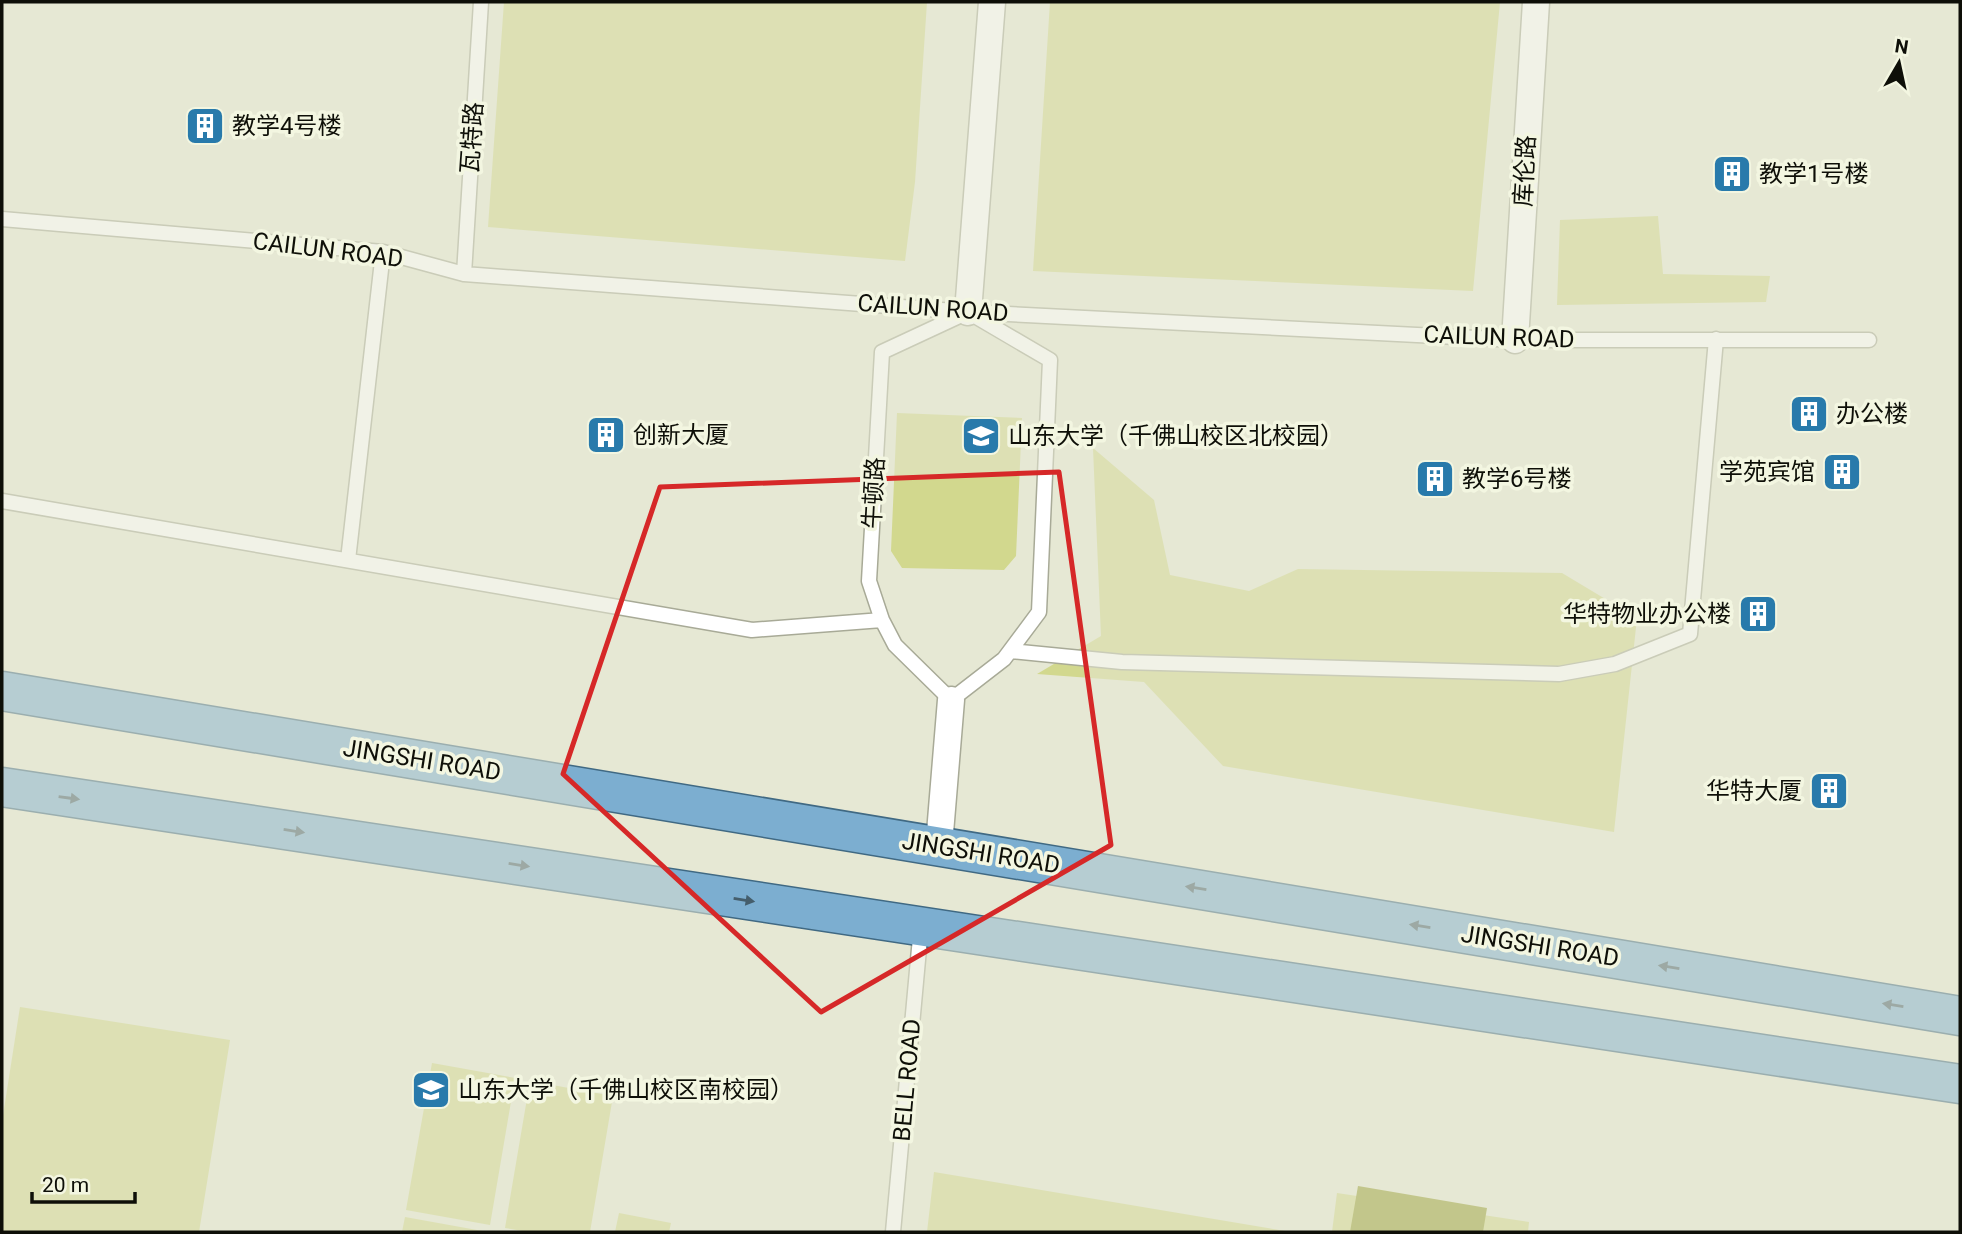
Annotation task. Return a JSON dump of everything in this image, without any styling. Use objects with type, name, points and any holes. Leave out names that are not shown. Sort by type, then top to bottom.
[{"type":"highway","name":"JINGSHI ROAD","points":[[2,691],[1960,1016]]},
{"type":"highway","points":[[2,787],[1960,1084]]},
{"type":"street","points":[[968,312],[992,2]]},
{"type":"street","name":"库伦路","points":[[1515,340],[1535,2]]},
{"type":"street","points":[[939,845],[951,701]]},
{"type":"lane","name":"瓦特路","points":[[464,274],[481,2]]},
{"type":"lane","name":"CAILUN ROAD","points":[[2,219],[383,252],[464,274],[968,312],[1515,340],[1869,340]]},
{"type":"lane","points":[[348,561],[383,252]]},
{"type":"lane","name":"牛顿路","points":[[951,701],[895,645],[882,620],[869,581],[882,352],[968,312]]},
{"type":"lane","points":[[951,701],[1004,659],[1039,612],[1050,360],[968,312]]},
{"type":"lane","points":[[1011,651],[1122,662],[1559,674],[1615,664],[1690,634],[1716,338]]},
{"type":"lane","points":[[2,501],[752,630],[882,620]]},
{"type":"lane","name":"BELL ROAD","points":[[893,1232],[921,927]]},
{"type":"highlighted area","points":[[1059,472],[1111,845],[821,1012],[563,774],[660,487]]},
{"type":"green space","points":[[504,2],[927,2],[915,182],[905,261],[488,227]]},
{"type":"green space","points":[[1050,2],[1500,2],[1473,291],[1033,271]]},
{"type":"green space","points":[[1658,216],[1663,274],[1770,276],[1766,302],[1557,305],[1560,220]]},
{"type":"green space","points":[[897,413],[1022,418],[1016,556],[1004,570],[902,568],[891,551]]},
{"type":"green space","points":[[1093,448],[1154,500],[1170,575],[1249,591],[1298,569],[1562,573],[1637,618],[1614,832],[1223,766],[1144,682],[1037,674],[1101,636]]},
{"type":"green space","points":[[20,1007],[230,1040],[199,1232],[2,1232],[2,1122]]},
{"type":"green space","points":[[432,1063],[515,1078],[490,1225],[406,1210]]},
{"type":"green space","points":[[530,1081],[613,1096],[590,1232],[528,1232],[505,1228]]},
{"type":"green space","points":[[934,1172],[1291,1232],[927,1232]]},
{"type":"green space","points":[[1337,1193],[1529,1222],[1528,1232],[1332,1232]]},
{"type":"green space","points":[[619,1213],[671,1223],[669,1232],[615,1232]]},
{"type":"green space","points":[[405,1217],[488,1232],[402,1232]]},
{"type":"shaded area","points":[[1358,1186],[1487,1208],[1483,1232],[1350,1232]]},
{"type":"place","name":"教学4号楼","points":[[205,126]]},
{"type":"place","name":"教学1号楼","points":[[1732,174]]},
{"type":"place","name":"办公楼","points":[[1809,414]]},
{"type":"place","name":"创新大厦","points":[[606,435]]},
{"type":"place","name":"山东大学（千佛山校区北校园）","points":[[981,436]]},
{"type":"place","name":"学苑宾馆","points":[[1842,472]]},
{"type":"place","name":"教学6号楼","points":[[1435,479]]},
{"type":"place","name":"华特物业办公楼","points":[[1758,614]]},
{"type":"place","name":"华特大厦","points":[[1829,791]]},
{"type":"place","name":"山东大学（千佛山校区南校园）","points":[[431,1090]]}]
